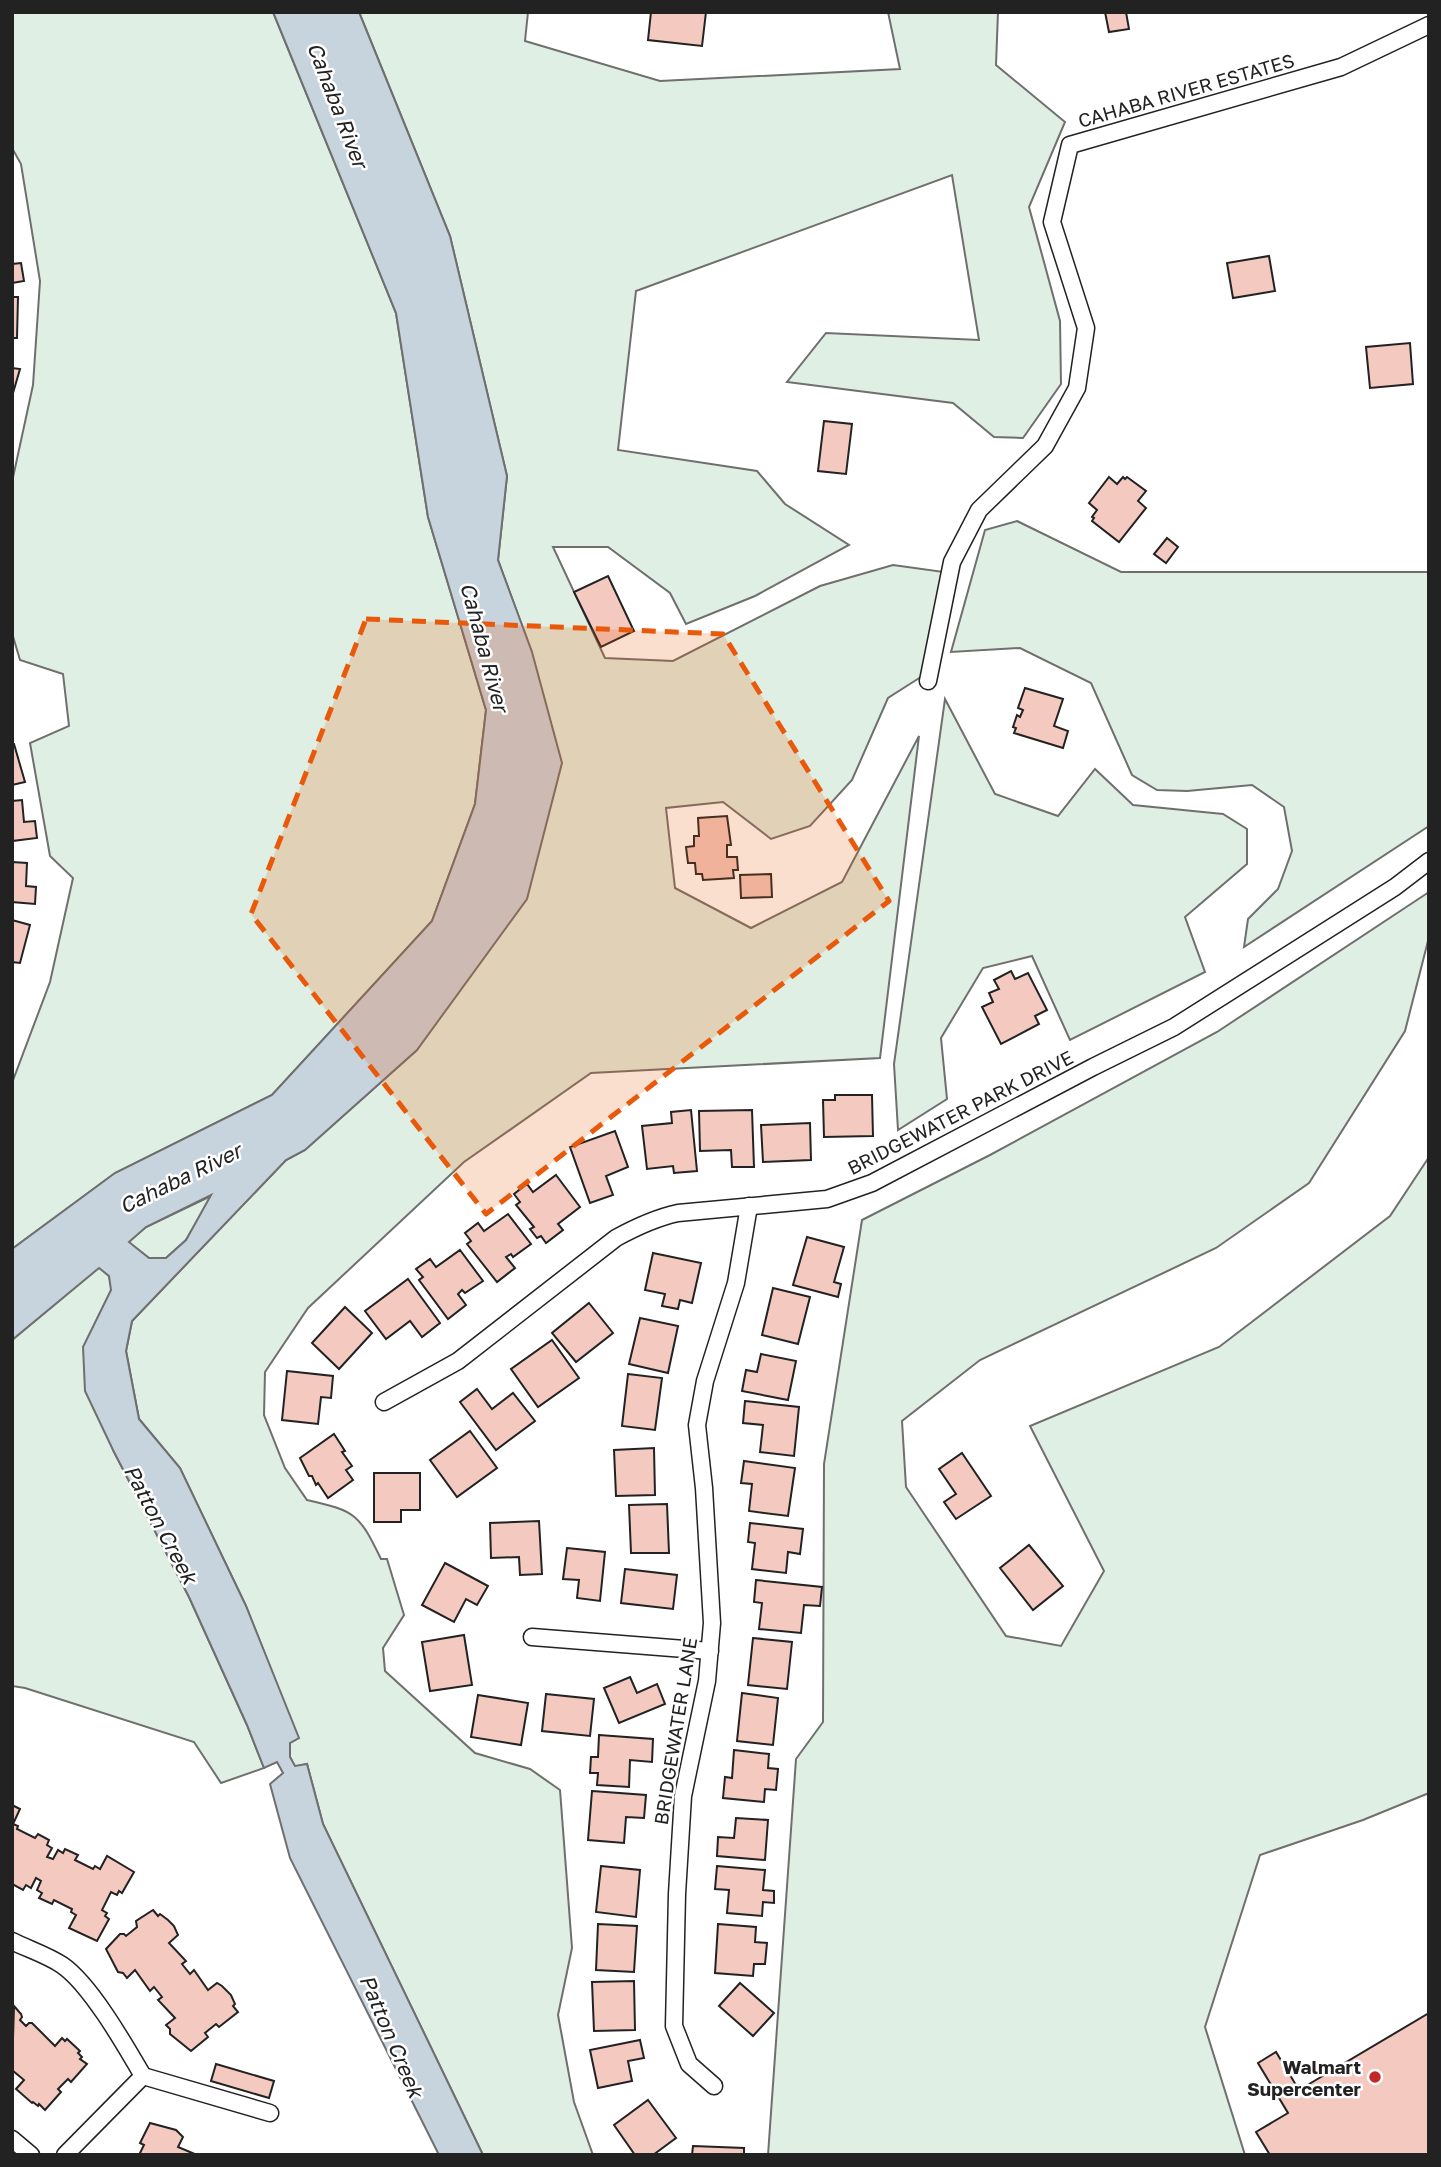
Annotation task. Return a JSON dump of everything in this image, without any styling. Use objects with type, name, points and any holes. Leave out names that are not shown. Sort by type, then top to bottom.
[{"type":"street","name":"CAHABA RIVER ESTATES","points":[[928,681],[952,562],[979,510],[1045,446],[1077,388],[1086,328],[1052,222],[1070,145],[1341,67],[1429,25]]},
{"type":"street","name":"BRIDGEWATER PARK DRIVE","points":[[384,1402],[458,1361],[626,1232],[657,1218],[827,1199],[872,1183],[1174,1027],[1395,887],[1429,862]]},
{"type":"street","name":"BRIDGEWATER LANE","points":[[714,2086],[689,2064],[676,2034],[673,2008],[683,1796],[708,1681],[712,1623],[697,1425],[705,1381],[736,1283],[749,1206]]},
{"type":"street","points":[[531,1637],[710,1651]]},
{"type":"street","points":[[12,1941],[62,1965],[79,1981],[123,2042],[143,2076],[270,2113]]},
{"type":"street","points":[[65,2155],[143,2076]]},
{"type":"street","points":[[12,2139],[31,2155]]},
{"type":"highlighted area","points":[[366,619],[723,634],[889,901],[486,1214],[251,914]]},
{"type":"green space","points":[[12,12],[273,12],[396,313],[428,517],[486,710],[475,804],[432,921],[272,1095],[115,1173],[12,1249],[12,1083],[50,982],[73,878],[50,856],[30,743],[69,726],[63,674],[20,660],[12,633],[12,482],[33,385],[40,281],[21,164],[12,148]]},
{"type":"green space","points":[[359,12],[528,12],[525,41],[660,81],[900,69],[888,12],[998,12],[996,65],[1065,122],[1029,207],[1060,321],[1061,384],[1023,438],[994,437],[953,403],[787,382],[826,333],[979,340],[952,175],[636,291],[618,450],[757,471],[785,504],[849,545],[755,596],[686,624],[670,593],[608,547],[553,547],[605,658],[673,661],[820,586],[893,565],[944,572],[924,675],[888,698],[852,780],[810,826],[771,839],[723,802],[666,808],[675,888],[751,928],[842,882],[919,736],[880,1058],[591,1073],[464,1162],[308,1308],[265,1372],[264,1415],[285,1468],[307,1500],[346,1512],[361,1523],[381,1559],[387,1559],[404,1615],[383,1648],[385,1671],[475,1753],[530,1769],[560,1790],[572,1948],[558,2015],[574,2102],[593,2155],[483,2155],[323,1824],[307,1764],[295,1767],[290,1757],[290,1743],[298,1738],[246,1606],[180,1468],[139,1419],[126,1351],[132,1321],[286,1160],[305,1150],[417,1050],[532,653],[498,560],[507,476],[450,236]]},
{"type":"green space","points":[[1017,521],[1121,572],[1429,572],[1429,826],[1244,947],[1248,919],[1278,889],[1292,851],[1284,807],[1252,785],[1187,791],[1157,790],[1132,775],[1091,683],[1020,648],[951,652],[985,530]]},
{"type":"green space","points":[[945,699],[995,794],[1058,816],[1095,769],[1133,805],[1223,814],[1247,829],[1247,864],[1185,917],[1205,972],[1070,1040],[1032,956],[983,968],[941,1038],[947,1099],[898,1130],[894,1064]]},
{"type":"green space","points":[[1429,892],[1429,937],[1405,1031],[1309,1183],[1216,1248],[980,1360],[902,1421],[906,1487],[1006,1636],[1061,1646],[1104,1571],[1030,1426],[1219,1347],[1390,1216],[1429,1157],[1429,1793],[1363,1820],[1260,1855],[1205,2027],[1245,2155],[768,2155],[796,1759],[823,1722],[824,1464],[862,1220],[990,1155],[1217,1032]]},
{"type":"green space","points":[[213,1195],[186,1240],[166,1258],[149,1258],[128,1242],[146,1227]]},
{"type":"green space","points":[[99,1267],[109,1276],[112,1290],[103,1310],[113,1450],[189,1597],[264,1768],[221,1783],[194,1742],[12,1686],[12,1340]]},
{"type":"water","points":[[273,12],[359,12],[450,236],[507,476],[498,560],[532,652],[562,763],[527,899],[417,1050],[305,1150],[286,1160],[132,1321],[126,1351],[139,1419],[180,1468],[246,1606],[299,1738],[290,1743],[290,1757],[295,1766],[307,1764],[323,1824],[483,2155],[439,2155],[290,1858],[270,1784],[283,1773],[277,1762],[264,1768],[189,1597],[85,1391],[83,1347],[111,1290],[109,1276],[99,1268],[12,1340],[12,1249],[115,1173],[272,1095],[432,921],[475,804],[486,710],[428,517],[396,313]],"holes":[[[211,1195],[186,1240],[166,1258],[149,1258],[129,1242],[146,1227]]]},
{"type":"building","points":[[651,12],[706,12],[702,46],[648,40]]},
{"type":"building","points":[[1105,12],[1126,12],[1129,29],[1109,32]]},
{"type":"building","points":[[1269,256],[1275,291],[1233,298],[1227,263]]},
{"type":"building","points":[[21,263],[24,281],[12,283],[12,264]]},
{"type":"building","points":[[12,297],[18,297],[17,338],[12,338]]},
{"type":"building","points":[[1410,343],[1413,384],[1370,388],[1366,347]]},
{"type":"building","points":[[12,368],[20,369],[13,393],[12,393]]},
{"type":"building","points":[[824,421],[852,424],[846,474],[818,471]]},
{"type":"building","points":[[1109,477],[1117,484],[1123,477],[1127,477],[1146,491],[1138,501],[1146,508],[1119,542],[1092,521],[1097,510],[1089,503]]},
{"type":"building","points":[[1167,538],[1178,547],[1166,563],[1154,554]]},
{"type":"building","points":[[608,576],[634,631],[601,647],[574,592]]},
{"type":"building","points":[[1025,688],[1063,699],[1054,726],[1068,731],[1063,748],[1014,733],[1017,715],[1020,717],[1023,710],[1018,708]]},
{"type":"building","points":[[12,744],[25,782],[12,785]]},
{"type":"building","points":[[22,800],[24,822],[35,821],[37,838],[12,841],[12,801]]},
{"type":"building","points":[[727,816],[731,845],[727,845],[727,857],[737,857],[738,870],[733,870],[734,878],[703,880],[702,874],[696,874],[695,863],[688,863],[686,847],[694,846],[694,836],[699,836],[698,818]]},
{"type":"building","points":[[12,862],[27,863],[26,886],[36,887],[35,904],[12,902]]},
{"type":"building","points":[[771,874],[772,897],[741,898],[740,875]]},
{"type":"building","points":[[12,920],[30,925],[20,963],[12,962]]},
{"type":"building","points":[[1011,971],[1015,979],[1028,973],[1047,1010],[1035,1016],[1039,1024],[1001,1044],[982,1007],[993,1002],[989,993],[999,989],[994,980]]},
{"type":"building","points":[[835,1095],[872,1095],[873,1136],[824,1137],[823,1100],[835,1100]]},
{"type":"building","points":[[691,1110],[697,1171],[674,1173],[673,1166],[647,1169],[642,1126],[672,1123],[671,1112]]},
{"type":"building","points":[[752,1110],[754,1167],[732,1167],[731,1150],[700,1151],[699,1111]]},
{"type":"building","points":[[810,1123],[811,1160],[763,1162],[761,1125]]},
{"type":"building","points":[[615,1131],[628,1167],[606,1176],[613,1195],[590,1203],[570,1147]]},
{"type":"building","points":[[556,1175],[580,1207],[558,1224],[563,1230],[546,1243],[541,1236],[537,1238],[530,1229],[534,1227],[516,1205],[520,1202],[514,1194],[527,1184],[533,1192]]},
{"type":"building","points":[[508,1214],[531,1244],[513,1257],[511,1254],[506,1257],[515,1268],[497,1282],[467,1244],[471,1241],[465,1233],[478,1223],[484,1231]]},
{"type":"building","points":[[807,1237],[844,1247],[834,1282],[841,1284],[838,1297],[793,1285]]},
{"type":"building","points":[[460,1250],[483,1281],[465,1293],[462,1290],[458,1294],[466,1305],[448,1319],[419,1280],[423,1277],[416,1269],[430,1259],[436,1267]]},
{"type":"building","points":[[653,1253],[701,1263],[692,1303],[680,1300],[678,1309],[662,1306],[665,1294],[645,1290]]},
{"type":"building","points":[[408,1279],[440,1323],[422,1337],[410,1321],[386,1339],[365,1311]]},
{"type":"building","points":[[773,1288],[810,1297],[798,1344],[762,1335]]},
{"type":"building","points":[[589,1303],[613,1333],[576,1362],[552,1333]]},
{"type":"building","points":[[345,1307],[372,1333],[339,1369],[312,1343]]},
{"type":"building","points":[[640,1318],[678,1326],[668,1373],[629,1364]]},
{"type":"building","points":[[552,1340],[579,1378],[538,1407],[511,1369]]},
{"type":"building","points":[[761,1354],[796,1361],[788,1400],[742,1391],[746,1370],[757,1372]]},
{"type":"building","points":[[287,1371],[333,1376],[331,1398],[321,1397],[318,1424],[282,1420]]},
{"type":"building","points":[[628,1374],[662,1378],[655,1430],[622,1426]]},
{"type":"building","points":[[477,1389],[492,1409],[513,1393],[535,1421],[496,1450],[460,1402]]},
{"type":"building","points":[[745,1401],[799,1407],[794,1456],[760,1452],[763,1425],[743,1423]]},
{"type":"building","points":[[470,1431],[497,1468],[457,1497],[430,1460]]},
{"type":"building","points":[[334,1434],[352,1466],[346,1470],[353,1480],[328,1498],[312,1476],[309,1476],[300,1458]]},
{"type":"building","points":[[654,1448],[655,1495],[616,1496],[614,1450]]},
{"type":"building","points":[[962,1453],[991,1496],[956,1519],[944,1502],[956,1494],[939,1469]]},
{"type":"building","points":[[744,1461],[795,1468],[788,1516],[749,1511],[752,1484],[741,1483]]},
{"type":"building","points":[[374,1473],[420,1473],[420,1510],[401,1510],[401,1522],[374,1522]]},
{"type":"building","points":[[667,1504],[669,1553],[631,1553],[629,1505]]},
{"type":"building","points":[[539,1521],[542,1574],[520,1575],[519,1557],[491,1558],[490,1523]]},
{"type":"building","points":[[750,1523],[803,1529],[800,1554],[788,1552],[786,1573],[752,1569],[755,1543],[748,1542]]},
{"type":"building","points":[[1029,1545],[1063,1586],[1033,1610],[1000,1568]]},
{"type":"building","points":[[567,1548],[605,1552],[600,1601],[577,1598],[579,1580],[563,1579]]},
{"type":"building","points":[[445,1563],[488,1586],[477,1605],[466,1599],[454,1622],[422,1605]]},
{"type":"building","points":[[625,1569],[677,1575],[673,1609],[621,1603]]},
{"type":"building","points":[[756,1580],[822,1587],[820,1606],[804,1605],[801,1633],[759,1629],[762,1603],[754,1602]]},
{"type":"building","points":[[464,1635],[472,1685],[430,1691],[422,1642]]},
{"type":"building","points":[[753,1638],[792,1642],[787,1689],[748,1685]]},
{"type":"building","points":[[630,1677],[637,1693],[657,1684],[665,1704],[619,1723],[604,1688]]},
{"type":"building","points":[[742,1693],[778,1698],[773,1745],[737,1741]]},
{"type":"building","points":[[546,1694],[594,1699],[590,1736],[542,1731]]},
{"type":"building","points":[[478,1695],[528,1703],[521,1745],[471,1737]]},
{"type":"building","points":[[599,1735],[653,1739],[652,1762],[630,1760],[629,1787],[597,1785],[598,1773],[590,1773],[591,1757],[598,1757]]},
{"type":"building","points":[[734,1750],[769,1754],[768,1768],[778,1769],[776,1790],[765,1789],[764,1802],[723,1798],[725,1777],[732,1778]]},
{"type":"building","points":[[592,1791],[646,1795],[644,1818],[626,1817],[624,1843],[588,1840]]},
{"type":"building","points":[[12,1805],[20,1809],[13,1824],[18,1826],[17,1829],[35,1838],[38,1834],[49,1840],[47,1845],[52,1848],[47,1857],[53,1859],[58,1850],[63,1853],[65,1849],[78,1855],[75,1860],[93,1869],[95,1866],[100,1869],[107,1856],[134,1872],[122,1893],[119,1891],[117,1895],[111,1892],[102,1910],[107,1913],[105,1916],[109,1919],[97,1941],[69,1928],[76,1915],[71,1912],[72,1909],[54,1900],[52,1904],[39,1898],[42,1893],[37,1890],[41,1881],[36,1878],[31,1888],[26,1885],[23,1890],[12,1884]]},
{"type":"building","points":[[736,1818],[768,1820],[765,1860],[717,1856],[718,1837],[734,1838]]},
{"type":"building","points":[[601,1866],[640,1870],[636,1917],[596,1912]]},
{"type":"building","points":[[717,1866],[765,1870],[763,1890],[774,1891],[774,1903],[763,1902],[762,1916],[727,1913],[729,1890],[715,1889]]},
{"type":"building","points":[[153,1910],[174,1926],[178,1935],[169,1943],[186,1961],[182,1964],[190,1974],[194,1970],[208,1990],[217,1983],[222,1986],[231,1995],[235,2004],[233,2006],[238,2012],[219,2027],[216,2024],[205,2033],[208,2037],[191,2051],[170,2034],[166,2025],[175,2018],[158,2000],[162,1997],[154,1987],[150,1991],[135,1970],[127,1978],[118,1972],[106,1949],[120,1934],[126,1936],[137,1927],[136,1921]]},
{"type":"building","points":[[598,1924],[637,1926],[634,1972],[596,1970]]},
{"type":"building","points":[[718,1924],[756,1927],[755,1942],[767,1943],[765,1964],[754,1964],[753,1976],[715,1973]]},
{"type":"building","points":[[634,1981],[635,2030],[594,2031],[592,1982]]},
{"type":"building","points":[[740,1983],[774,2013],[753,2036],[719,2006]]},
{"type":"building","points":[[14,2006],[26,2026],[32,2023],[55,2046],[62,2038],[65,2041],[67,2039],[80,2051],[80,2059],[87,2064],[71,2082],[68,2079],[58,2089],[61,2092],[45,2110],[16,2089],[24,2080],[12,2070]]},
{"type":"building","name":"Walmart Supercenter","points":[[1429,2013],[1429,2155],[1270,2155],[1256,2132],[1288,2113],[1258,2063],[1276,2052],[1299,2090]]},
{"type":"building","points":[[640,2040],[644,2058],[628,2061],[632,2081],[598,2088],[590,2050]]},
{"type":"building","points":[[216,2064],[274,2081],[269,2098],[211,2081]]},
{"type":"building","points":[[648,2100],[676,2138],[653,2155],[635,2155],[614,2125]]},
{"type":"building","points":[[150,2123],[176,2130],[183,2137],[178,2147],[197,2155],[139,2155],[144,2145],[140,2143]]},
{"type":"building","points":[[693,2146],[744,2148],[744,2155],[692,2155]]},
{"type":"place","name":"Walmart Supercenter","points":[[1375,2077]]},
{"type":"water label","name":"Cahaba River","points":[[338,105]]},
{"type":"water label","name":"Cahaba River","points":[[485,647]]},
{"type":"water label","name":"Cahaba River","points":[[180,1178]]},
{"type":"water label","name":"Patton Creek","points":[[161,1524]]},
{"type":"water label","name":"Patton Creek","points":[[392,2036]]}]
